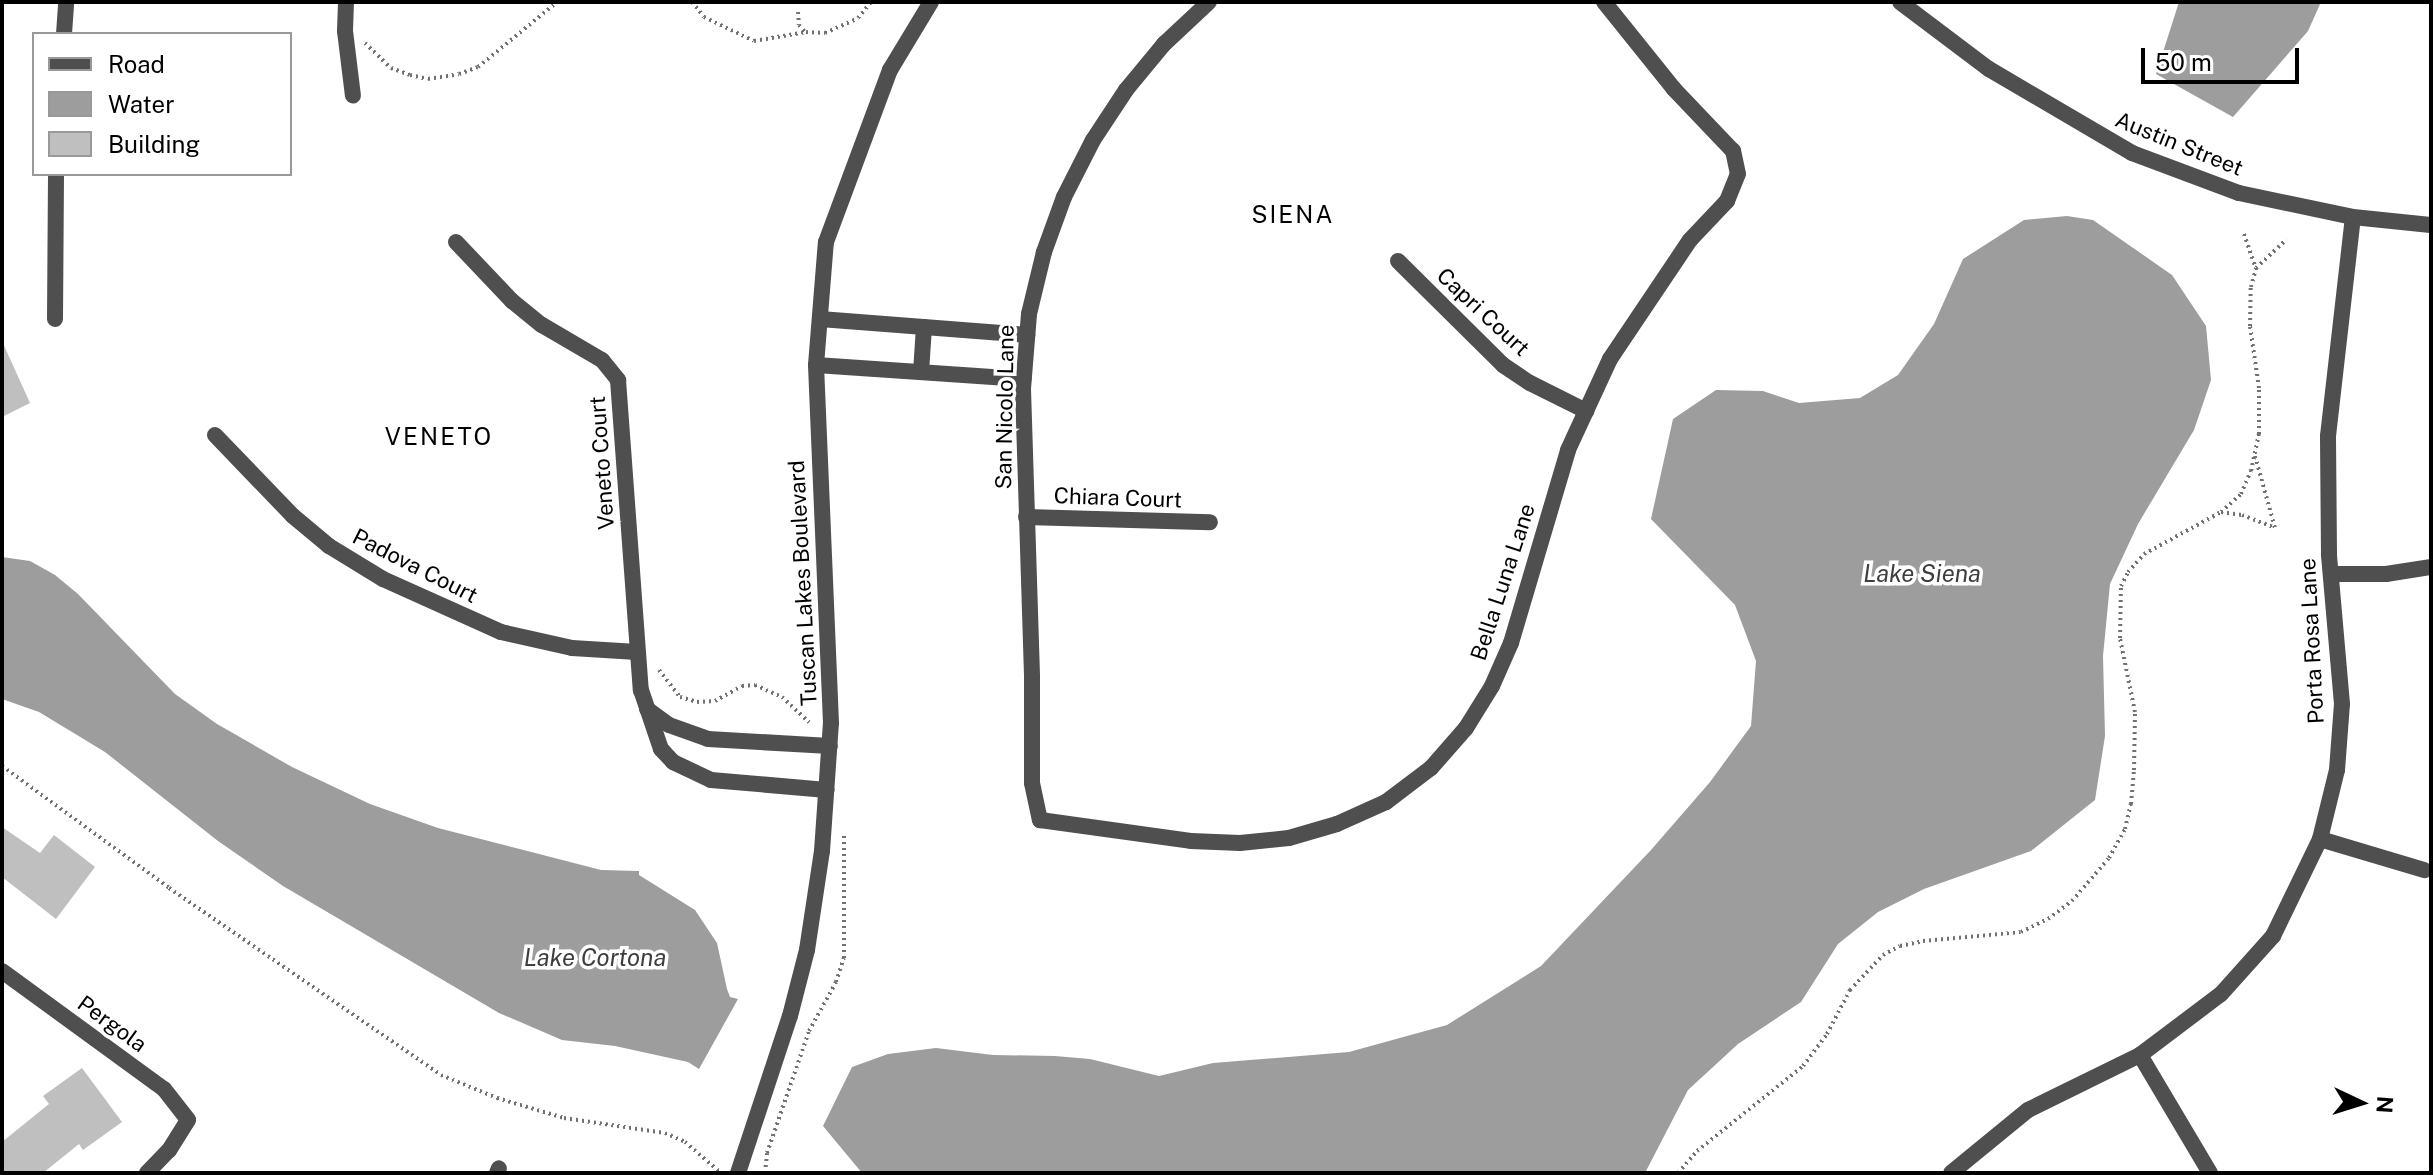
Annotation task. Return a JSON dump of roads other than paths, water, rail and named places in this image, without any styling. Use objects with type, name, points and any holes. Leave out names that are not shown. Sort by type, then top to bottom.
[{"type":"street","points":[[64,32],[66,2]]},
{"type":"street","points":[[346,2],[345,31],[353,96]]},
{"type":"street","name":"Tuscan Lakes Boulevard","points":[[738,1173],[790,1016],[807,950],[822,851],[830,746],[816,365],[826,242],[890,70],[931,2]]},
{"type":"street","name":"San Nicolo Lane","points":[[1040,820],[1032,783],[1024,379],[1027,335],[1044,252],[1064,197],[1093,140],[1126,90],[1164,44],[1209,2]]},
{"type":"street","name":"Bella Luna Lane","points":[[1040,820],[1178,839],[1240,843],[1289,838],[1325,828],[1386,802],[1431,768],[1466,728],[1492,686],[1511,643],[1568,450],[1610,359],[1690,240],[1727,201],[1738,174],[1733,151],[1674,89],[1604,2]]},
{"type":"street","name":"Austin Street","points":[[1900,2],[1989,69],[2132,153],[2239,193],[2353,217],[2431,225]]},
{"type":"street","points":[[55,319],[56,176]]},
{"type":"street","name":"Porta Rosa Lane","points":[[1951,1173],[2028,1110],[2140,1055],[2221,994],[2273,936],[2320,839],[2337,770],[2342,704],[2331,574],[2328,436],[2353,217]]},
{"type":"street","name":"Veneto Court","points":[[456,242],[512,301],[542,325],[602,360],[618,380],[637,652],[647,709],[661,749],[673,762],[695,774],[729,784],[827,790]]},
{"type":"street","name":"Capri Court","points":[[1398,261],[1503,365],[1530,383],[1586,411]]},
{"type":"street","points":[[820,319],[1027,335]]},
{"type":"street","points":[[921,372],[924,327]]},
{"type":"street","points":[[816,365],[1024,379]]},
{"type":"street","name":"Padova Court","points":[[215,435],[293,516],[329,546],[383,579],[501,632],[572,648],[637,652]]},
{"type":"street","name":"Chiara Court","points":[[1026,517],[1210,522]]},
{"type":"street","points":[[2331,574],[2386,574],[2431,567]]},
{"type":"street","points":[[647,709],[669,725],[708,739],[830,746]]},
{"type":"street","points":[[2320,839],[2424,870]]},
{"type":"street","name":"Pergola","points":[[2,971],[164,1089],[188,1120],[169,1150],[147,1173]]},
{"type":"street","points":[[2140,1055],[2210,1173]]},
{"type":"water","points":[[2179,2],[2321,2],[2308,31],[2233,117],[2156,74]]},
{"type":"water","name":"Lake Siena","points":[[2067,216],[2093,220],[2172,275],[2206,326],[2211,380],[2194,430],[2138,524],[2110,584],[2103,656],[2105,736],[2095,800],[2031,851],[1924,889],[1878,912],[1838,944],[1801,1002],[1738,1044],[1688,1090],[1645,1173],[862,1173],[823,1126],[852,1067],[888,1054],[936,1048],[993,1055],[1055,1056],[1090,1059],[1159,1076],[1213,1063],[1349,1052],[1447,1025],[1541,966],[1651,850],[1710,782],[1751,726],[1756,661],[1735,605],[1651,519],[1673,419],[1716,390],[1763,391],[1799,403],[1860,398],[1898,375],[1934,324],[1963,259],[2024,220]]},
{"type":"water","name":"Lake Cortona","points":[[2,557],[30,561],[55,575],[78,594],[175,694],[217,724],[292,767],[370,804],[438,828],[601,870],[639,871],[639,875],[695,910],[717,943],[730,997],[738,999],[699,1069],[688,1062],[615,1046],[562,1040],[499,1013],[283,886],[218,841],[105,752],[39,712],[2,699]]},
{"type":"district","name":"SIENA","points":[[1293,215]]},
{"type":"district","name":"VENETO","points":[[439,437]]}]
